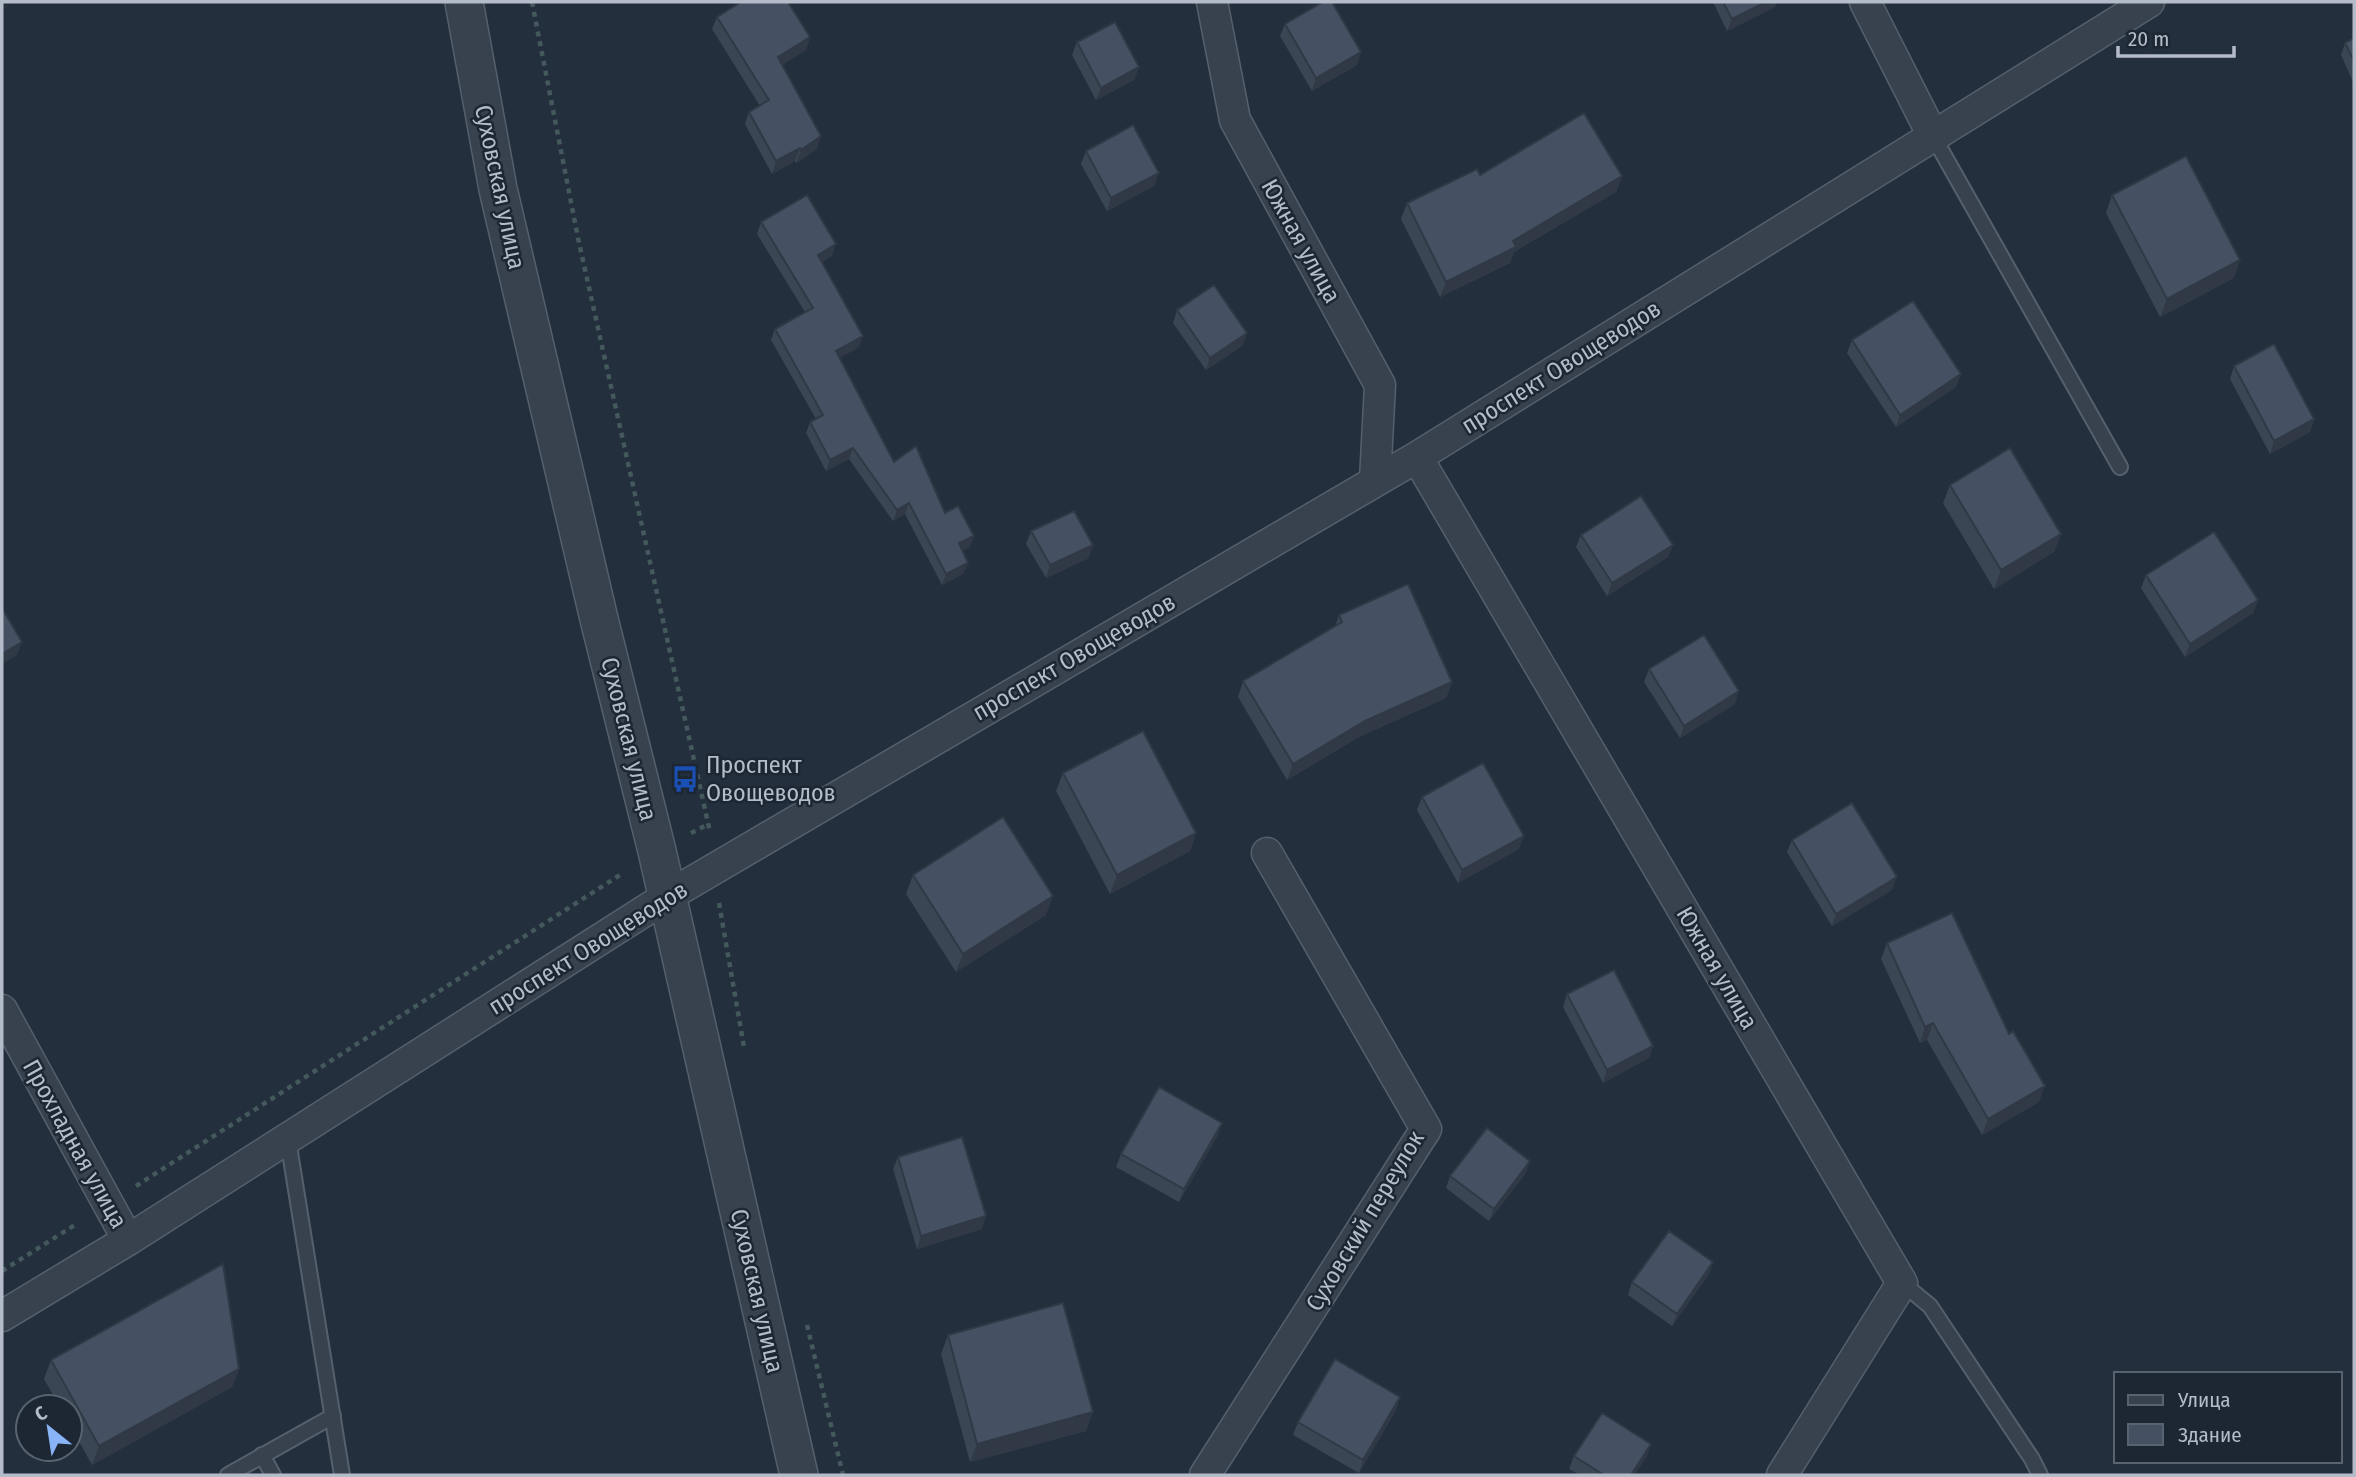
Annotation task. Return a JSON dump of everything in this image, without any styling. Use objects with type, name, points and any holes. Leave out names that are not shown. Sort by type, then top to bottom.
[{"type":"street","name":"Суховская улица","points":[[464,2],[498,189],[599,619],[668,896],[799,1475]]},
{"type":"street","name":"Южная улица","points":[[1212,2],[1235,120],[1380,385],[1375,480]]},
{"type":"street","points":[[1865,2],[1933,136]]},
{"type":"street","name":"проспект Овощеводов","points":[[2,1316],[288,1140],[668,896],[1417,457],[2149,2]]},
{"type":"street","name":"Южная улица","points":[[1417,457],[1902,1283]]},
{"type":"street","name":"Суховский переулок","points":[[1205,1475],[1426,1129],[1267,853]]},
{"type":"street","name":"Прохладная улица","points":[[2,1010],[128,1240]]},
{"type":"street","points":[[1782,1475],[1902,1283]]},
{"type":"lane","points":[[1933,136],[2120,467]]},
{"type":"lane","points":[[288,1140],[342,1475]]},
{"type":"lane","points":[[1902,1283],[1930,1306],[2040,1475]]},
{"type":"lane","points":[[228,1475],[333,1416]]},
{"type":"lane","points":[[262,1455],[273,1475]]},
{"type":"path","points":[[532,2],[578,238],[709,824],[713,869],[746,1057]]},
{"type":"path","points":[[2,1271],[657,851],[709,824]]},
{"type":"path","points":[[805,1313],[843,1475]]},
{"type":"building","points":[[741,2],[788,2],[810,37],[778,57],[821,136],[801,150],[800,148],[776,161],[749,112],[769,100],[717,17]]},
{"type":"building","points":[[1323,2],[1332,2],[1361,52],[1316,78],[1285,24]]},
{"type":"building","points":[[1723,2],[1766,2],[1732,19]]},
{"type":"building","points":[[1115,22],[1139,67],[1101,88],[1077,42]]},
{"type":"building","points":[[2354,38],[2354,61],[2345,43]]},
{"type":"building","points":[[1584,113],[1622,176],[1513,241],[1516,247],[1446,282],[1407,203],[1477,169],[1480,175]]},
{"type":"building","points":[[1133,125],[1159,173],[1111,198],[1086,151]]},
{"type":"building","points":[[2186,156],[2240,260],[2167,299],[2112,195]]},
{"type":"building","points":[[807,195],[836,244],[818,255],[863,336],[836,351],[894,462],[916,446],[945,513],[958,506],[974,536],[959,543],[968,563],[946,574],[909,503],[897,510],[853,448],[830,460],[810,422],[823,415],[775,329],[813,308],[761,222]]},
{"type":"building","points":[[1214,285],[1247,333],[1210,358],[1177,310]]},
{"type":"building","points":[[1913,301],[1961,374],[1900,415],[1852,340]]},
{"type":"building","points":[[2274,344],[2314,419],[2274,441],[2234,366]]},
{"type":"building","points":[[2010,448],[2061,534],[2001,570],[1950,485]]},
{"type":"building","points":[[1641,496],[1673,545],[1612,583],[1581,535]]},
{"type":"building","points":[[1074,511],[1093,545],[1050,565],[1031,531]]},
{"type":"building","points":[[2214,532],[2258,600],[2190,644],[2146,575]]},
{"type":"building","points":[[1408,584],[1452,682],[1365,721],[1293,764],[1243,681],[1342,622],[1339,615]]},
{"type":"building","points":[[2,608],[22,642],[2,654]]},
{"type":"building","points":[[1704,635],[1739,691],[1684,726],[1649,669]]},
{"type":"building","points":[[1143,731],[1196,833],[1117,875],[1063,773]]},
{"type":"building","points":[[1483,763],[1524,836],[1462,870],[1422,797]]},
{"type":"building","points":[[1852,803],[1897,877],[1836,914],[1792,840]]},
{"type":"building","points":[[1003,817],[1053,896],[963,954],[913,875]]},
{"type":"building","points":[[1952,913],[2009,1034],[2013,1031],[2045,1086],[1988,1119],[1933,1023],[1925,1027],[1887,943]]},
{"type":"building","points":[[1614,970],[1653,1046],[1607,1070],[1567,994]]},
{"type":"building","points":[[1159,1087],[1222,1123],[1184,1189],[1121,1154]]},
{"type":"building","points":[[1487,1128],[1530,1161],[1494,1209],[1450,1176]]},
{"type":"building","points":[[962,1137],[986,1216],[921,1236],[898,1157]]},
{"type":"building","points":[[1669,1231],[1713,1262],[1677,1314],[1632,1282]]},
{"type":"building","points":[[223,1264],[239,1369],[99,1446],[84,1419],[84,1393],[69,1393],[51,1360]]},
{"type":"building","points":[[1063,1303],[1093,1412],[977,1444],[948,1335]]},
{"type":"building","points":[[1335,1359],[1400,1397],[1363,1460],[1298,1422]]},
{"type":"building","points":[[1602,1413],[1651,1444],[1631,1475],[1604,1475],[1574,1456]]},
{"type":"place","name":"Проспект Овощеводов","points":[[685,779]]}]
